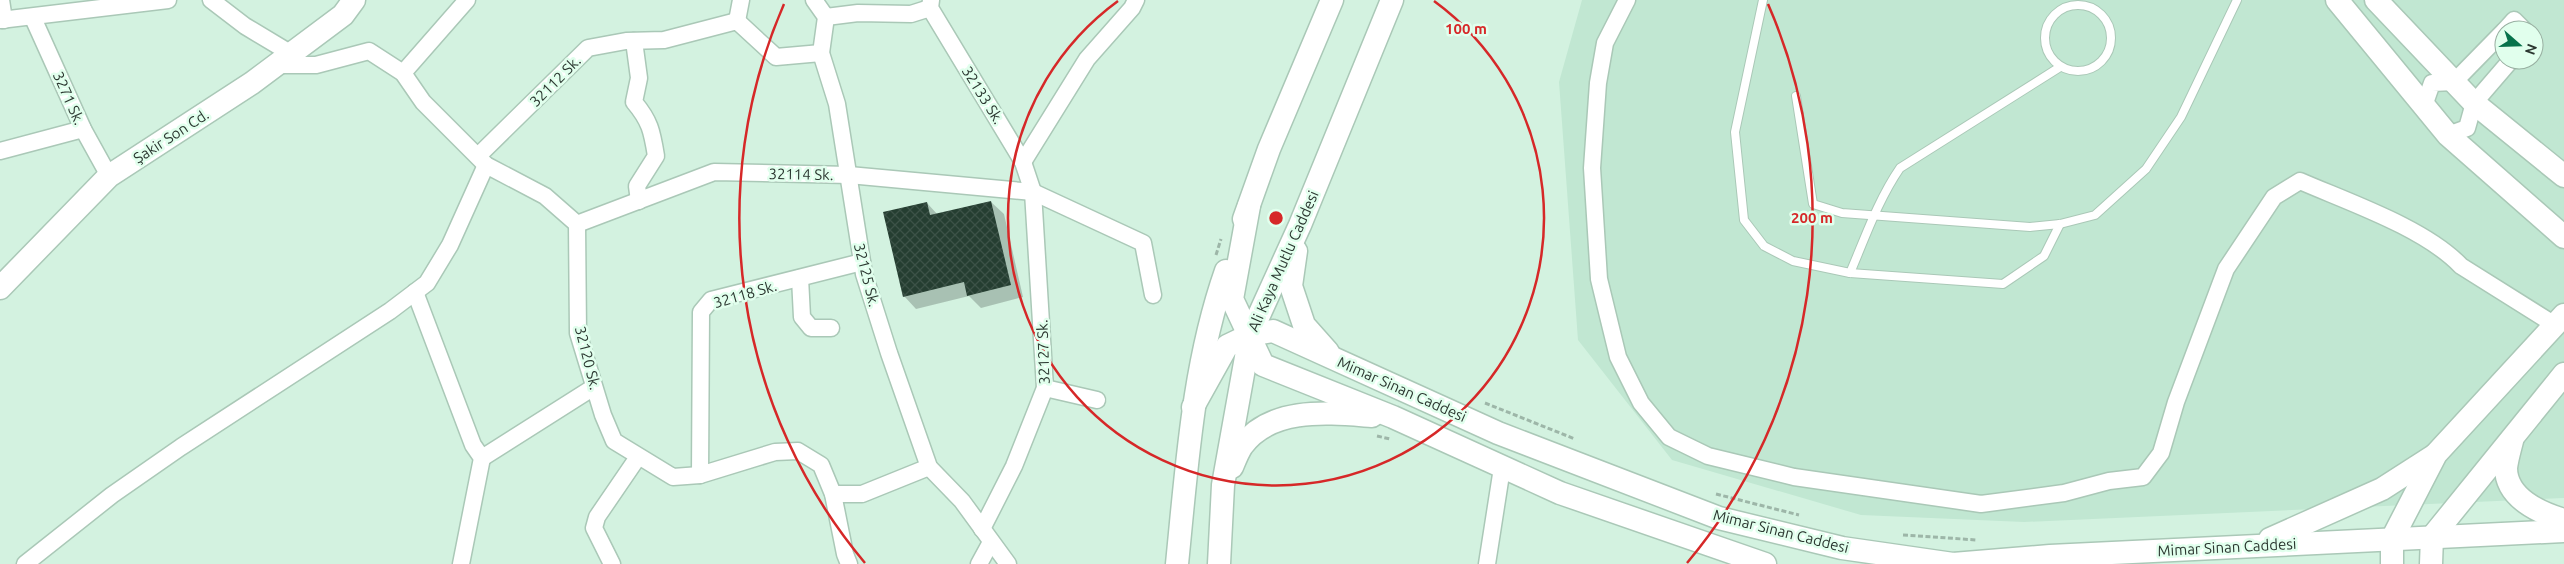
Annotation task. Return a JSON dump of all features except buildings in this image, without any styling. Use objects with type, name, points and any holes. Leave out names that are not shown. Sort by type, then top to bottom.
[{"type":"street","points":[[1,0],[2,20],[33,18],[168,0]]},
{"type":"street","points":[[211,0],[283,59],[316,65],[369,51],[403,74],[423,102],[482,161],[545,196],[577,224]]},
{"type":"street","name":"Şakir Son Cd.","points":[[0,288],[109,176],[283,59],[343,15],[354,0]]},
{"type":"street","points":[[403,74],[467,0]]},
{"type":"street","points":[[741,0],[737,21],[776,57],[821,53]]},
{"type":"street","points":[[814,0],[826,17],[858,13],[911,14],[931,4]]},
{"type":"street","points":[[1023,162],[1087,60],[1132,8],[1136,0]]},
{"type":"street","points":[[1177,564],[1193,407],[1216,299],[1269,149],[1332,0]]},
{"type":"street","name":"Ali Kaya Mutlu Caddesi","points":[[1219,564],[1223,486],[1250,335],[1300,225],[1392,0]]},
{"type":"street","points":[[1627,0],[1605,43],[1598,83],[1592,168],[1599,279],[1618,357],[1641,403],[1669,437],[1708,456],[1794,477],[1981,504],[2064,494],[2109,481],[2144,476],[2161,453],[2176,402],[2226,269],[2274,198],[2300,181],[2390,219],[2451,255],[2461,266],[2560,320],[2436,454],[2382,489],[2318,520],[2254,546]]},
{"type":"street","points":[[2336,0],[2448,135],[2564,237]]},
{"type":"street","points":[[2376,0],[2474,103],[2564,176]]},
{"type":"street","name":"32133 Sk.","points":[[931,4],[1023,162],[1033,192]]},
{"type":"street","name":"32125 Sk.","points":[[826,17],[821,53],[837,104],[862,262],[889,353],[929,467],[962,501],[987,535]]},
{"type":"street","name":"3271 Sk.","points":[[33,18],[83,129],[109,176]]},
{"type":"street","name":"32112 Sk.","points":[[482,161],[588,48],[634,41],[664,40],[737,21]]},
{"type":"street","points":[[2424,106],[2432,83],[2454,82],[2494,40]]},
{"type":"street","points":[[634,41],[639,78],[634,102],[648,119],[656,156],[637,186],[640,201]]},
{"type":"street","points":[[2448,135],[2467,128],[2474,103],[2502,70]]},
{"type":"street","points":[[0,151],[83,129]]},
{"type":"street","points":[[25,564],[112,495],[181,447],[366,327],[427,283],[450,244],[482,161]]},
{"type":"street","name":"32114 Sk.","points":[[577,224],[714,172],[849,175],[1033,192],[1143,243],[1153,295]]},
{"type":"street","name":"32127 Sk.","points":[[980,564],[987,535],[1045,388],[1033,192]]},
{"type":"street","name":"Mimar Sinan Caddesi","points":[[1249,206],[1232,299],[1262,365],[1392,428],[1502,468],[1560,493],[1753,562],[1764,564]]},
{"type":"street","name":"32120 Sk.","points":[[577,224],[578,333],[594,386],[614,441],[673,477],[700,475],[775,452],[798,451],[821,465],[834,494],[845,554],[849,564]]},
{"type":"street","points":[[1300,225],[1291,286],[1304,325],[1336,360]]},
{"type":"street","name":"32118 Sk.","points":[[700,475],[701,312],[711,300],[862,262]]},
{"type":"street","points":[[800,278],[802,317],[811,328],[831,328]]},
{"type":"street","points":[[414,292],[473,445],[482,458],[461,564]]},
{"type":"street","name":"Mimar Sinan Caddesi","points":[[1250,335],[1272,330],[1498,433],[1719,518],[1842,548],[1953,564],[2050,556],[2564,531]]},
{"type":"street","points":[[1193,407],[1227,346],[1250,335]]},
{"type":"street","points":[[2431,564],[2432,537],[2564,374]]},
{"type":"street","points":[[482,458],[594,386]]},
{"type":"street","points":[[1045,388],[1097,400]]},
{"type":"street","points":[[1223,486],[1243,446],[1259,430],[1281,418],[1333,413],[1392,428]]},
{"type":"street","points":[[2512,438],[2506,469],[2512,488],[2527,504],[2542,514],[2564,520]]},
{"type":"street","points":[[2392,564],[2392,539],[2436,454]]},
{"type":"street","points":[[612,564],[594,528],[597,517],[638,457]]},
{"type":"street","points":[[834,494],[862,494],[929,467]]},
{"type":"street","points":[[1487,564],[1502,468]]},
{"type":"street","points":[[987,535],[1008,564]]},
{"type":"lane","points":[[1763,0],[1735,132],[1744,220],[1764,246],[1793,261],[1850,273],[2003,284],[2044,256],[2060,224]]},
{"type":"lane","points":[[1796,96],[1813,204],[1842,213],[2030,227],[2060,224],[2095,215],[2146,169],[2181,118],[2237,0]]},
{"type":"lane","points":[[2070,6],[2092,8],[2108,22],[2112,44],[2108,54],[2092,69],[2071,71],[2060,67],[2052,60],[2045,38],[2052,18],[2060,10],[2070,6]]},
{"type":"lane","points":[[1850,273],[1874,215],[1890,182],[1900,168],[2060,67]]},
{"type":"path","points":[[1372,435],[1392,428]]},
{"type":"shaded area","points":[[1582,0],[2564,0],[2564,498],[2024,522],[1861,515],[1672,460],[1578,340],[1559,82]]}]
